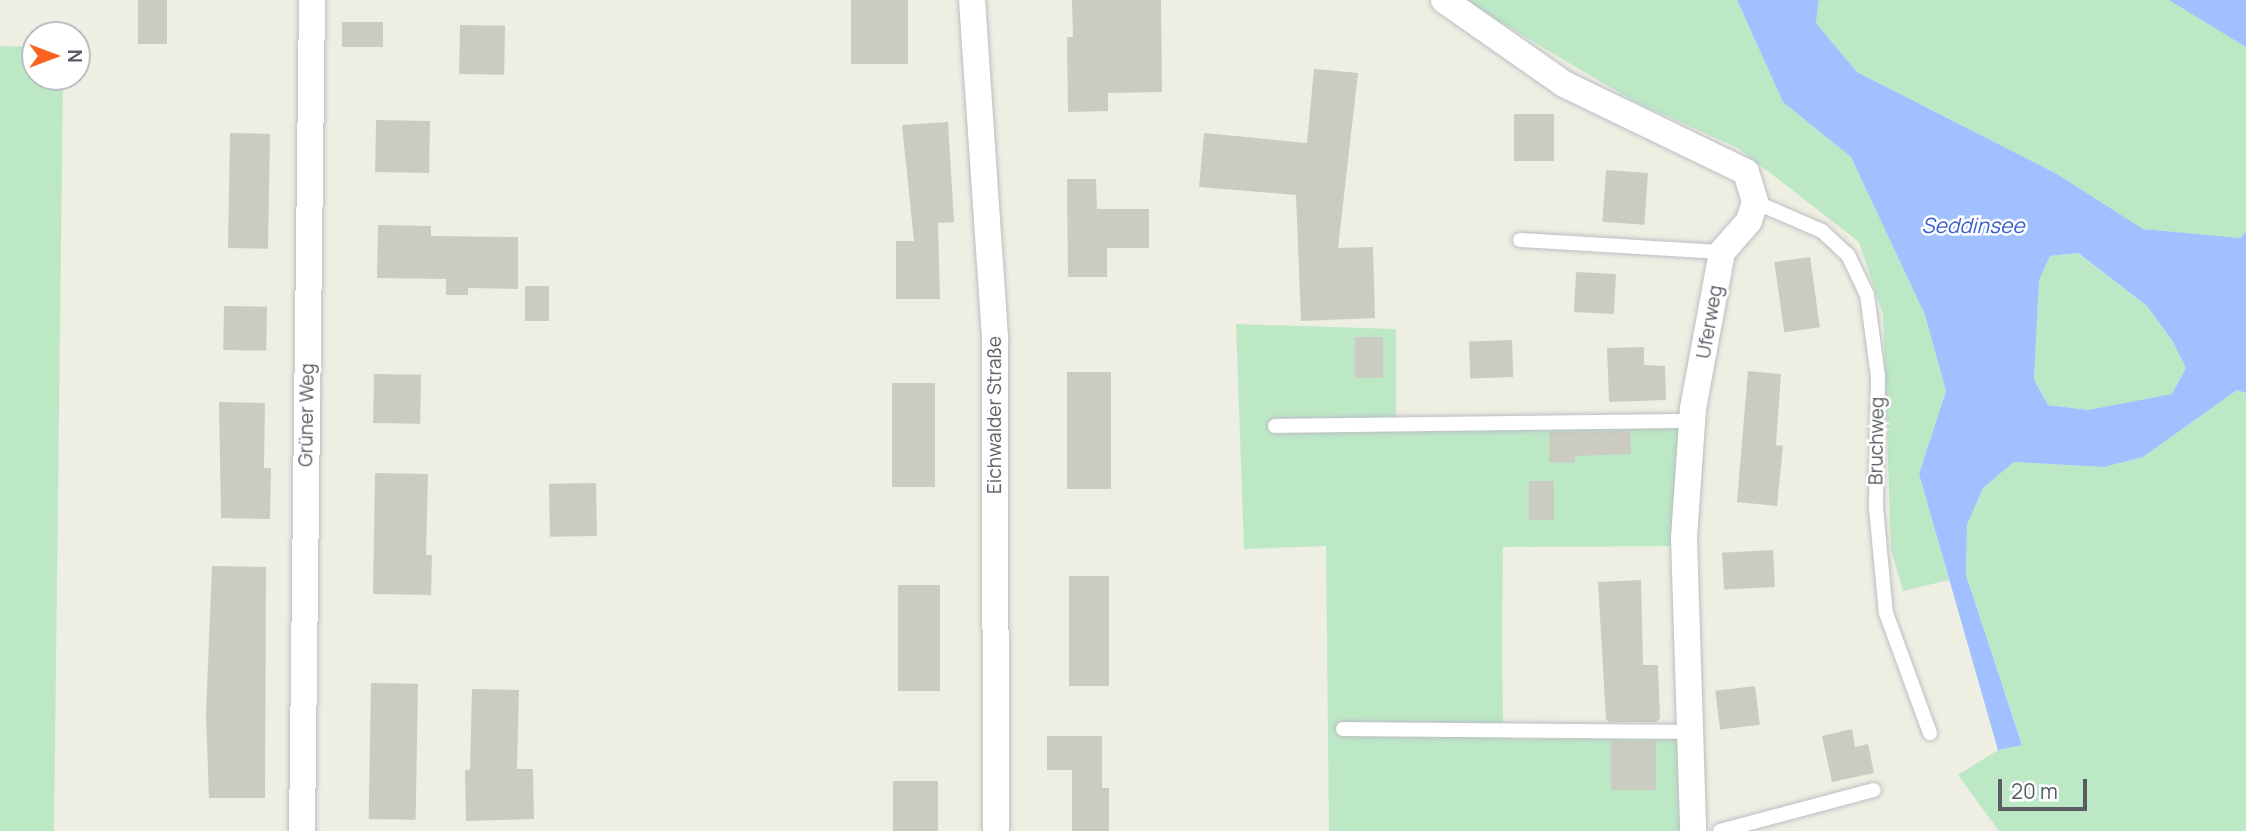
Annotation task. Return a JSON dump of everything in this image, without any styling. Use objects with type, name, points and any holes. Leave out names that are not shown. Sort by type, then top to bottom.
[{"type":"street","name":"Grüner Weg","points":[[302,831],[313,0]]},
{"type":"street","name":"Eichwalder Straße","points":[[972,0],[995,337],[996,831]]},
{"type":"street","points":[[1444,0],[1563,84],[1745,172],[1755,202]]},
{"type":"street","name":"Uferweg","points":[[1693,831],[1684,538],[1693,421],[1723,252],[1749,220],[1755,202]]},
{"type":"lane","name":"Bruchweg","points":[[1755,202],[1822,231],[1848,255],[1867,295],[1878,376],[1876,508],[1886,613],[1930,733]]},
{"type":"lane","points":[[1520,240],[1723,252]]},
{"type":"lane","points":[[1275,426],[1693,421]]},
{"type":"lane","points":[[1343,729],[1690,732]]},
{"type":"lane","points":[[1720,831],[1874,790]]},
{"type":"green space","points":[[1463,0],[1737,0],[1783,102],[1851,157],[1925,315],[1946,391],[1919,474],[1949,580],[1903,591],[1891,550],[1883,314],[1859,242],[1738,148],[1635,102]]},
{"type":"green space","points":[[1819,0],[2246,0],[2246,262],[2193,234],[2143,229],[2057,174],[1857,72],[1816,23]]},
{"type":"green space","points":[[0,46],[21,47],[21,91],[63,91],[54,831],[0,831]]},
{"type":"green space","points":[[2077,253],[2147,306],[2172,340],[2186,368],[2172,395],[2087,410],[2048,405],[2034,380],[2039,279],[2050,256]]},
{"type":"green space","points":[[1236,324],[1396,329],[1396,429],[1684,428],[1673,546],[1503,547],[1502,641],[1503,726],[1511,739],[1683,739],[1683,831],[1329,831],[1326,546],[1244,549]]},
{"type":"green space","points":[[2237,390],[2246,393],[2246,831],[1999,831],[1958,775],[1998,750],[2022,744],[1966,575],[1967,525],[1983,488],[2014,462],[2103,467],[2143,457]]},
{"type":"water","name":"Seddinsee","points":[[1737,0],[1819,0],[1816,23],[1857,72],[2057,174],[2143,229],[2240,238],[2246,232],[2246,393],[2237,390],[2143,457],[2104,467],[2014,462],[1983,488],[1967,525],[1966,575],[2022,745],[1998,750],[1919,474],[1946,391],[1925,315],[1851,157],[1783,102]],"holes":[[[2078,253],[2147,306],[2172,340],[2186,368],[2172,394],[2088,410],[2048,405],[2034,380],[2039,280],[2050,256]]]},
{"type":"water","points":[[2169,0],[2246,0],[2246,47]]},
{"type":"building","points":[[138,0],[167,0],[167,44],[138,44]]},
{"type":"building","points":[[851,0],[908,0],[908,64],[851,64]]},
{"type":"building","points":[[1072,0],[1161,0],[1162,92],[1108,93],[1108,111],[1068,112],[1067,37],[1073,37]]},
{"type":"building","points":[[342,22],[383,22],[383,47],[342,47]]},
{"type":"building","points":[[460,25],[505,26],[504,75],[459,74]]},
{"type":"building","points":[[1314,69],[1358,73],[1338,248],[1373,247],[1375,318],[1301,321],[1296,195],[1199,187],[1204,133],[1307,143]]},
{"type":"building","points":[[1514,114],[1554,114],[1554,161],[1514,161]]},
{"type":"building","points":[[376,120],[430,121],[429,173],[375,172]]},
{"type":"building","points":[[948,122],[954,222],[938,223],[940,299],[896,299],[896,241],[914,241],[902,125]]},
{"type":"building","points":[[230,133],[270,134],[268,249],[228,248]]},
{"type":"building","points":[[1606,170],[1648,173],[1644,225],[1602,222]]},
{"type":"building","points":[[1067,179],[1096,179],[1097,209],[1149,209],[1149,248],[1107,248],[1107,277],[1068,277]]},
{"type":"building","points":[[378,225],[431,226],[431,236],[518,237],[518,289],[468,288],[468,295],[446,295],[446,279],[377,278]]},
{"type":"building","points":[[1810,257],[1820,327],[1784,332],[1774,262]]},
{"type":"building","points":[[1576,272],[1616,274],[1614,314],[1574,312]]},
{"type":"building","points":[[525,286],[549,286],[549,321],[525,321]]},
{"type":"building","points":[[224,306],[267,307],[266,351],[223,350]]},
{"type":"building","points":[[1355,337],[1383,337],[1383,378],[1355,378]]},
{"type":"building","points":[[1512,340],[1513,377],[1470,378],[1469,342]]},
{"type":"building","points":[[1644,347],[1644,365],[1665,366],[1666,400],[1609,402],[1607,348]]},
{"type":"building","points":[[1748,371],[1781,374],[1776,445],[1783,446],[1777,506],[1737,502]]},
{"type":"building","points":[[1067,372],[1111,372],[1111,489],[1067,489]]},
{"type":"building","points":[[374,374],[421,375],[420,424],[373,423]]},
{"type":"building","points":[[892,383],[935,383],[935,487],[892,487]]},
{"type":"building","points":[[219,402],[265,403],[264,468],[271,468],[270,519],[221,518]]},
{"type":"building","points":[[1630,431],[1631,454],[1575,456],[1575,463],[1549,462],[1550,432]]},
{"type":"building","points":[[375,473],[428,474],[426,555],[432,555],[431,595],[373,594]]},
{"type":"building","points":[[1529,481],[1554,481],[1554,520],[1529,520]]},
{"type":"building","points":[[596,483],[597,536],[550,537],[549,484]]},
{"type":"building","points":[[1773,550],[1775,587],[1724,590],[1722,553]]},
{"type":"building","points":[[212,566],[266,567],[265,798],[209,798],[206,714]]},
{"type":"building","points":[[1069,576],[1109,576],[1109,686],[1069,686]]},
{"type":"building","points":[[1641,580],[1643,665],[1658,665],[1660,718],[1656,722],[1610,722],[1606,720],[1598,582]]},
{"type":"building","points":[[898,585],[940,585],[940,691],[898,691]]},
{"type":"building","points":[[371,683],[418,684],[416,820],[369,819]]},
{"type":"building","points":[[1755,686],[1760,725],[1720,730],[1715,691]]},
{"type":"building","points":[[472,689],[519,690],[517,769],[533,769],[534,819],[466,821],[465,770],[470,770]]},
{"type":"building","points":[[1852,729],[1855,747],[1868,744],[1874,773],[1832,782],[1822,736]]},
{"type":"building","points":[[1047,736],[1102,736],[1102,788],[1109,788],[1109,831],[1072,831],[1072,770],[1047,770]]},
{"type":"building","points":[[1611,741],[1656,741],[1656,790],[1611,790]]},
{"type":"building","points":[[893,781],[938,781],[938,831],[893,831]]}]
